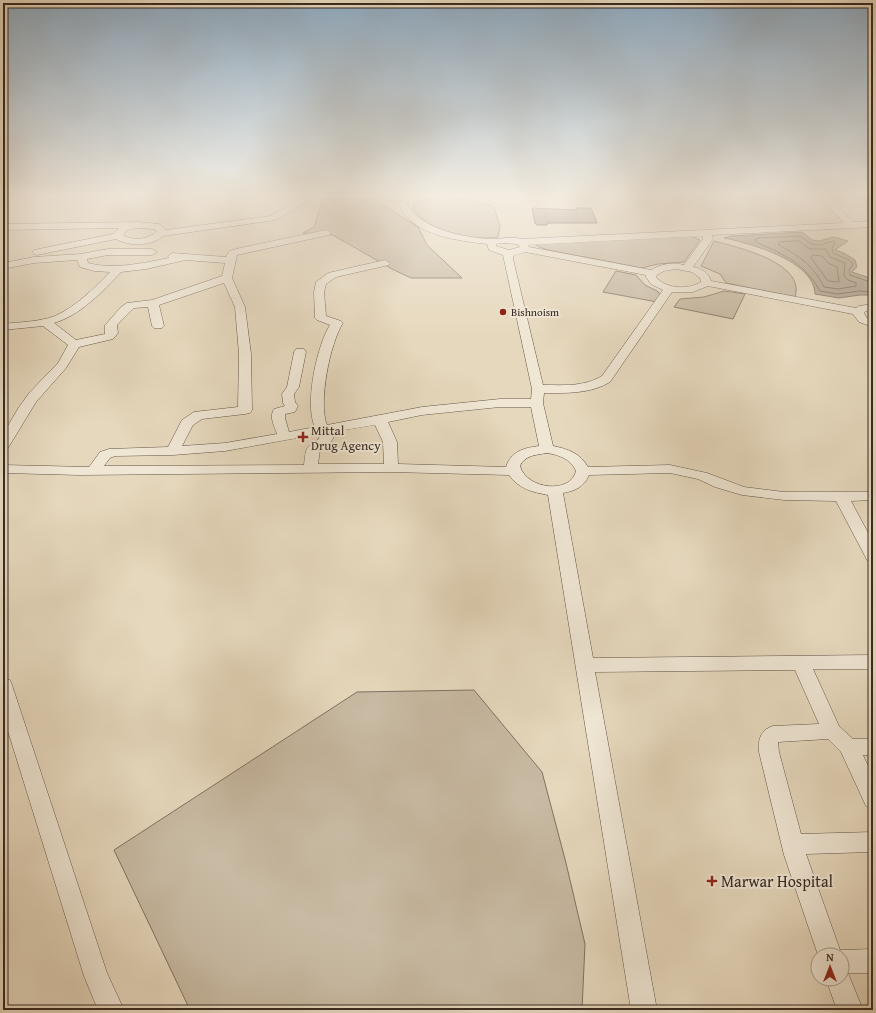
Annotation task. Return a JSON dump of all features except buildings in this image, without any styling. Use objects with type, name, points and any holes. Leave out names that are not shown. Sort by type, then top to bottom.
[{"type":"street","points":[[5,263],[30,254],[92,241]]},
{"type":"street","points":[[132,241],[152,252]]},
{"type":"street","points":[[173,452],[187,423],[199,415],[245,410],[245,354],[240,307],[227,278],[229,260],[232,253],[249,241]]},
{"type":"street","points":[[488,241],[497,241]]},
{"type":"street","points":[[510,241],[523,246],[652,273]]},
{"type":"street","points":[[492,242],[491,246],[496,251],[508,253],[516,252],[523,246],[595,241]]},
{"type":"street","points":[[687,268],[706,241]]},
{"type":"street","points":[[5,263],[80,257],[108,252],[152,252],[182,258],[229,260]]},
{"type":"street","points":[[508,253],[508,259],[538,389],[537,403],[547,449]]},
{"type":"street","points":[[80,257],[84,265],[96,268],[119,268],[157,264],[182,258]]},
{"type":"street","points":[[310,469],[313,448],[324,442],[328,435],[322,429],[318,416],[320,378],[329,338],[333,327],[337,323],[321,318],[319,292],[321,282],[328,279],[332,275],[342,272],[385,263]]},
{"type":"street","points":[[652,273],[657,269],[665,267],[687,268],[702,273],[706,279],[706,283]]},
{"type":"street","points":[[3,327],[45,322],[59,318],[94,295],[119,268]]},
{"type":"street","points":[[652,273],[651,277],[654,281],[670,288],[692,289],[701,287],[706,283],[858,312],[863,308],[873,307]]},
{"type":"street","points":[[45,322],[74,344],[109,337],[112,333],[111,325],[125,309],[138,303],[153,303],[227,278]]},
{"type":"street","points":[[538,389],[587,387],[601,383],[606,379],[670,288]]},
{"type":"street","points":[[153,303],[158,326]]},
{"type":"street","points":[[858,312],[863,320],[873,324]]},
{"type":"street","points":[[3,445],[29,403],[69,357],[74,344]]},
{"type":"street","points":[[284,436],[278,418],[279,412],[290,409],[292,406],[289,403],[288,394],[293,386],[300,352]]},
{"type":"street","points":[[94,470],[105,455],[114,452],[173,452],[240,445],[438,409],[500,403],[537,403]]},
{"type":"street","points":[[380,420],[390,442],[391,468]]},
{"type":"street","points":[[547,449],[562,452],[575,458],[579,462],[583,471],[582,476],[576,484],[570,487],[555,490],[538,489],[524,484],[515,476],[513,471],[514,462],[521,455],[532,450],[547,449]]},
{"type":"street","points":[[3,469],[94,470],[391,468],[513,471]]},
{"type":"street","points":[[583,471],[670,469],[702,476],[742,491],[784,496],[873,496]]},
{"type":"street","points":[[555,490],[644,1010]]},
{"type":"street","points":[[841,497],[873,556]]},
{"type":"street","points":[[585,665],[873,662]]},
{"type":"street","points":[[801,663],[832,731],[849,747],[873,800]]},
{"type":"street","points":[[3,684],[96,976],[111,1010]]},
{"type":"street","points":[[827,947],[792,844],[769,752],[768,741],[773,734],[832,731]]},
{"type":"street","points":[[849,747],[873,747]]},
{"type":"street","points":[[792,844],[873,842]]},
{"type":"street","points":[[850,961],[873,961]]},
{"type":"street","points":[[841,987],[850,1010]]},
{"type":"shaded area","points":[[344,241],[425,241],[427,245],[462,278],[411,278],[392,269]]},
{"type":"shaded area","points":[[572,241],[699,241],[684,262],[658,264],[642,268],[548,250],[533,243]]},
{"type":"shaded area","points":[[714,241],[737,247],[767,258],[780,265],[790,274],[796,285],[795,297],[726,283],[720,274],[701,266]]},
{"type":"shaded area","points":[[616,271],[636,275],[645,285],[657,291],[661,295],[657,302],[603,292]]},
{"type":"shaded area","points":[[724,291],[745,294],[733,319],[674,307],[680,299],[704,297]]},
{"type":"shaded area","points":[[474,690],[542,772],[566,863],[585,944],[582,1010],[190,1010],[114,850],[357,692]]},
{"type":"water","points":[[738,241],[848,241],[835,250],[844,253],[855,260],[857,267],[852,272],[873,279],[873,295],[839,298],[815,294],[812,282],[804,272],[793,263],[764,249]]},
{"type":"place","name":"Bishnoism","points":[[503,312]]},
{"type":"place","name":"Mittal Drug Agency","points":[[303,437]]},
{"type":"place","name":"Marwar Hospital","points":[[712,881]]}]
